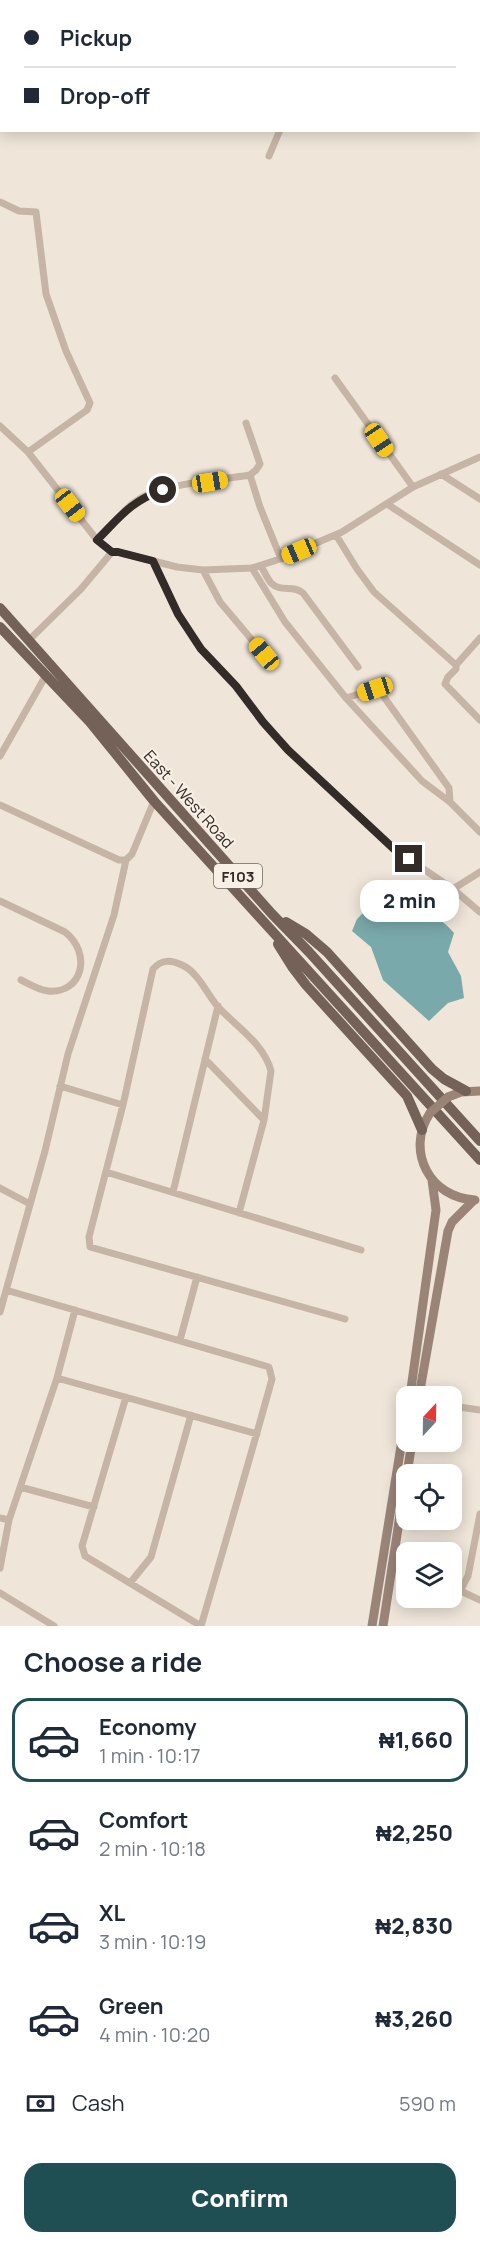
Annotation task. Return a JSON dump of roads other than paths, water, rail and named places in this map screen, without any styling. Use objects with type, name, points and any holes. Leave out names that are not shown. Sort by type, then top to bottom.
[{"type":"main road","name":"East - West Road","points":[[0,608],[272,914],[480,1142]]},
{"type":"main road","name":"East - West Road","points":[[0,627],[90,722],[154,801],[480,1160]]},
{"type":"main road","points":[[272,914],[316,942],[432,1069],[472,1091]]},
{"type":"main road","points":[[267,926],[306,985],[407,1096],[422,1130]]},
{"type":"main road","points":[[411,1386],[436,1210],[432,1180],[421,1159],[422,1130],[430,1113],[448,1097],[472,1091],[480,1084]]},
{"type":"main road","points":[[432,1180],[451,1195],[477,1200]]},
{"type":"main road","points":[[421,1386],[448,1231],[459,1214],[477,1200]]},
{"type":"main road","points":[[372,1626],[400,1452]]},
{"type":"main road","points":[[383,1626],[398,1530]]},
{"type":"street","points":[[269,156],[279,132]]},
{"type":"street","points":[[0,202],[19,211],[36,212],[46,294],[66,351],[90,403],[87,410],[28,452]]},
{"type":"street","points":[[335,378],[413,487]]},
{"type":"street","points":[[97,540],[131,506],[144,497],[163,490],[249,475],[256,470],[260,464],[246,423]]},
{"type":"street","points":[[0,426],[28,452],[97,540],[112,552],[177,567],[203,570],[252,568],[281,559],[336,535],[413,487],[480,457]]},
{"type":"street","points":[[441,474],[480,499]]},
{"type":"street","points":[[249,475],[281,559]]},
{"type":"street","points":[[387,504],[480,565]]},
{"type":"street","points":[[336,535],[374,592],[456,665]]},
{"type":"street","points":[[29,640],[81,589],[112,552]]},
{"type":"street","points":[[153,561],[178,614],[201,649],[236,686],[282,743],[394,849],[453,889],[480,912]]},
{"type":"street","points":[[261,566],[276,587],[282,590],[296,588],[303,593],[358,667]]},
{"type":"street","points":[[252,568],[285,622],[346,698],[422,781],[450,802],[480,832]]},
{"type":"street","points":[[203,570],[220,602],[264,654]]},
{"type":"street","points":[[480,638],[456,665],[456,669],[445,684],[480,720]]},
{"type":"street","points":[[0,756],[45,677]]},
{"type":"street","points":[[346,698],[375,689],[379,690],[449,788],[450,802]]},
{"type":"street","points":[[0,1312],[68,1054],[114,915],[126,860],[132,854],[154,801]]},
{"type":"street","points":[[0,805],[119,860],[126,860]]},
{"type":"street","points":[[453,889],[480,872]]},
{"type":"street","points":[[0,901],[65,932],[80,948],[81,969],[68,986],[47,991],[21,980]]},
{"type":"street","points":[[239,1213],[264,1120],[271,1071],[254,1042],[218,1006],[192,973],[184,966],[169,960],[159,963],[153,969],[123,1105],[89,1238],[90,1247],[345,1319]]},
{"type":"street","points":[[173,1192],[218,1006]]},
{"type":"street","points":[[205,1059],[264,1120]]},
{"type":"street","points":[[60,1086],[123,1105]]},
{"type":"street","points":[[106,1172],[361,1250]]},
{"type":"street","points":[[0,1188],[30,1204]]},
{"type":"street","points":[[180,1340],[197,1277]]},
{"type":"street","points":[[6,1290],[269,1367],[272,1379],[201,1626],[86,1556],[82,1546],[126,1397]]},
{"type":"street","points":[[0,1568],[9,1520],[57,1378],[75,1310]]},
{"type":"street","points":[[57,1378],[257,1434]]},
{"type":"street","points":[[462,1407],[480,1410]]},
{"type":"street","points":[[130,1583],[151,1557],[191,1415]]},
{"type":"street","points":[[20,1488],[94,1507]]},
{"type":"street","points":[[462,1587],[468,1576],[480,1514]]},
{"type":"street","points":[[0,1518],[9,1520]]},
{"type":"street","points":[[462,1592],[480,1600]]},
{"type":"street","points":[[0,1593],[54,1626]]},
{"type":"water","points":[[397,906],[422,911],[435,917],[454,933],[448,952],[461,976],[464,998],[448,1003],[429,1021],[383,980],[371,947],[352,931],[357,919],[367,909],[381,917]]}]
